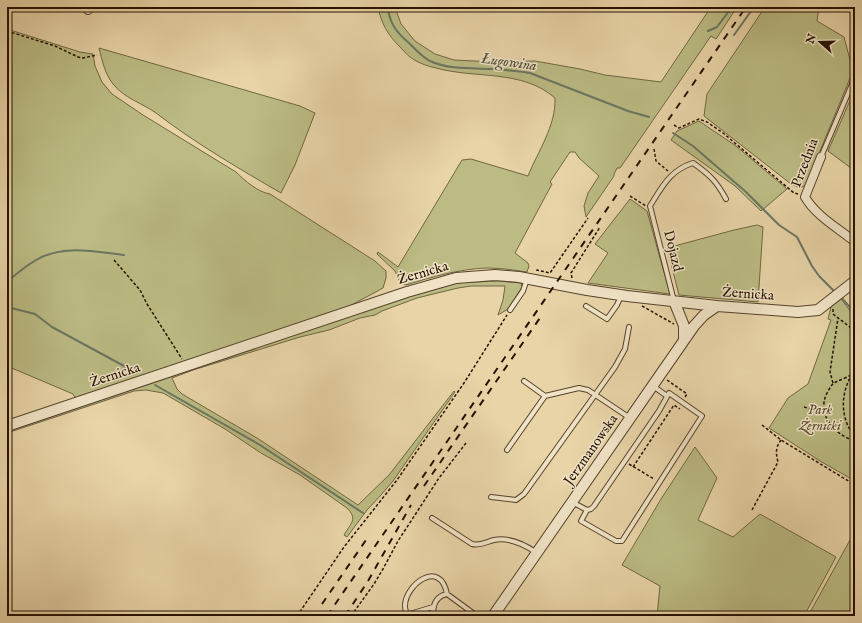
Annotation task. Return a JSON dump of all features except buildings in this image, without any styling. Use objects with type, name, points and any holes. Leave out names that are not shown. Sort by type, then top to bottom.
[{"type":"street","name":"Przednia","points":[[821,157],[805,197],[810,205],[820,215],[855,242]]},
{"type":"street","name":"Żernicka","points":[[7,426],[407,292],[447,280],[480,275],[494,275],[527,278],[621,296],[717,306],[808,312],[818,310],[834,301],[855,281]]},
{"type":"street","points":[[674,301],[684,326],[684,340]]},
{"type":"street","name":"Jerzmanowska","points":[[493,616],[698,320],[717,306]]},
{"type":"lane","name":"Przednia","points":[[821,157],[855,77]]},
{"type":"lane","points":[[650,206],[672,174],[685,166],[693,164],[712,178],[719,186],[726,199]]},
{"type":"lane","name":"Dojazd","points":[[650,206],[674,301]]},
{"type":"lane","points":[[510,310],[523,291],[527,278]]},
{"type":"lane","points":[[586,306],[607,319],[617,305],[621,296]]},
{"type":"lane","points":[[491,497],[516,500],[524,494],[615,367],[625,349],[629,327]]},
{"type":"lane","points":[[524,381],[545,396]]},
{"type":"lane","points":[[653,386],[667,396]]},
{"type":"lane","points":[[507,450],[545,396],[579,388],[588,390],[630,418]]},
{"type":"lane","points":[[572,502],[586,510],[591,509],[594,506],[659,411],[669,393],[702,416],[622,541],[616,541],[581,520],[586,510]]},
{"type":"lane","points":[[432,518],[472,544],[478,545],[499,540],[508,540],[518,542],[537,553]]},
{"type":"lane","points":[[433,608],[405,615],[405,606],[408,595],[424,578],[433,576],[442,580],[447,594],[477,616]]},
{"type":"lane","points":[[436,616],[433,614],[433,608],[436,600],[442,595],[447,594]]},
{"type":"path","points":[[7,31],[55,46],[78,57],[83,58],[97,55]]},
{"type":"path","points":[[674,126],[680,128],[699,119],[707,122],[738,145],[794,193],[805,197]]},
{"type":"path","points":[[654,149],[656,161],[672,174]]},
{"type":"path","points":[[630,196],[644,206],[650,206]]},
{"type":"path","points":[[550,273],[588,218]]},
{"type":"path","points":[[571,282],[571,273],[600,227]]},
{"type":"path","points":[[114,260],[140,290],[185,367]]},
{"type":"path","points":[[834,301],[833,314],[855,330]]},
{"type":"path","points":[[646,308],[679,327]]},
{"type":"path","points":[[297,616],[344,547],[372,509],[383,498],[401,474],[472,370],[510,310]]},
{"type":"path","points":[[833,384],[830,372],[838,318]]},
{"type":"path","points":[[855,370],[846,387],[843,404],[848,424],[855,437]]},
{"type":"path","points":[[852,375],[833,384],[825,398],[823,410],[827,419],[839,433],[855,441]]},
{"type":"path","points":[[664,378],[687,394],[682,402]]},
{"type":"path","points":[[633,467],[674,405],[682,410]]},
{"type":"path","points":[[804,407],[817,411],[823,410]]},
{"type":"path","points":[[762,425],[781,440],[855,485]]},
{"type":"path","points":[[752,510],[776,468],[778,462],[776,456],[777,446],[781,440]]},
{"type":"path","points":[[351,616],[374,584],[398,541],[434,485],[466,443]]},
{"type":"path","points":[[624,461],[659,483]]},
{"type":"green space","points":[[378,7],[395,7],[401,24],[415,41],[435,54],[454,60],[495,62],[535,61],[605,75],[661,82],[711,7],[737,7],[716,39],[711,36],[620,168],[617,168],[614,176],[586,217],[584,206],[588,193],[599,176],[579,158],[575,152],[570,152],[550,182],[552,184],[515,253],[528,263],[529,266],[527,272],[497,268],[466,270],[406,285],[400,282],[395,271],[377,254],[378,252],[398,267],[462,160],[471,159],[528,176],[550,128],[555,108],[555,98],[542,89],[513,79],[451,71],[429,66],[416,61],[395,42],[388,33]]},
{"type":"green space","points":[[765,7],[819,7],[817,21],[844,37],[853,71],[806,185],[800,188],[791,184],[704,116],[707,94]]},
{"type":"green space","points":[[7,29],[80,52],[93,54],[95,66],[102,82],[112,94],[143,115],[236,172],[256,189],[270,194],[375,261],[386,271],[386,278],[383,288],[344,309],[76,399],[73,394],[7,366]]},
{"type":"green space","points":[[99,48],[300,106],[315,113],[295,165],[281,193],[217,155],[186,135],[151,109],[122,93],[117,89],[108,76]]},
{"type":"green space","points":[[855,89],[855,171],[828,151]]},
{"type":"green space","points":[[699,121],[736,146],[787,189],[761,211],[735,186],[671,140],[677,131]]},
{"type":"green space","points":[[630,199],[647,211],[670,294],[588,283],[608,253],[595,244]]},
{"type":"green space","points":[[757,225],[763,227],[758,302],[679,295],[667,248]]},
{"type":"green space","points":[[470,280],[473,282],[498,281],[521,283],[522,287],[508,309],[498,315],[503,300],[505,286],[471,286],[458,288],[417,298],[375,315],[360,318],[329,330],[300,337],[193,370],[172,378],[177,389],[182,394],[257,438],[358,505],[389,475],[454,391],[455,392],[393,481],[367,510],[347,537],[344,535],[353,518],[347,508],[300,475],[163,393],[146,390],[134,391],[7,433],[7,430],[437,286]]},
{"type":"green space","name":"Park Żernicki","points":[[841,299],[855,317],[855,481],[820,461],[769,428],[788,398],[808,384],[831,320],[828,319],[831,307]]},
{"type":"green space","points":[[695,447],[717,478],[698,520],[733,537],[760,514],[836,557],[804,616],[657,616],[660,586],[622,565],[661,499]]},
{"type":"green space","points":[[855,531],[855,616],[808,616]]},
{"type":"waterway","name":"Ługowina","points":[[388,7],[390,18],[397,31],[419,53],[437,64],[453,67],[530,73],[628,111],[649,117]]},
{"type":"waterway","points":[[708,31],[717,27],[732,7]]},
{"type":"waterway","points":[[734,35],[754,7]]},
{"type":"waterway","name":"Ługowina","points":[[673,133],[693,146],[746,192],[779,225],[797,237],[812,266],[819,276],[835,292]]},
{"type":"waterway","points":[[7,282],[36,260],[57,252],[80,250],[124,255]]},
{"type":"waterway","name":"Ługowina","points":[[840,296],[855,313]]},
{"type":"waterway","points":[[7,307],[35,314],[52,327],[137,373]]},
{"type":"waterway","points":[[155,385],[260,445],[363,513]]},
{"type":"railway","points":[[327,616],[746,7]]},
{"type":"railway","points":[[424,486],[542,315]]},
{"type":"railway","points":[[345,616],[368,581],[411,505]]},
{"type":"railway","points":[[322,604],[366,540]]}]
